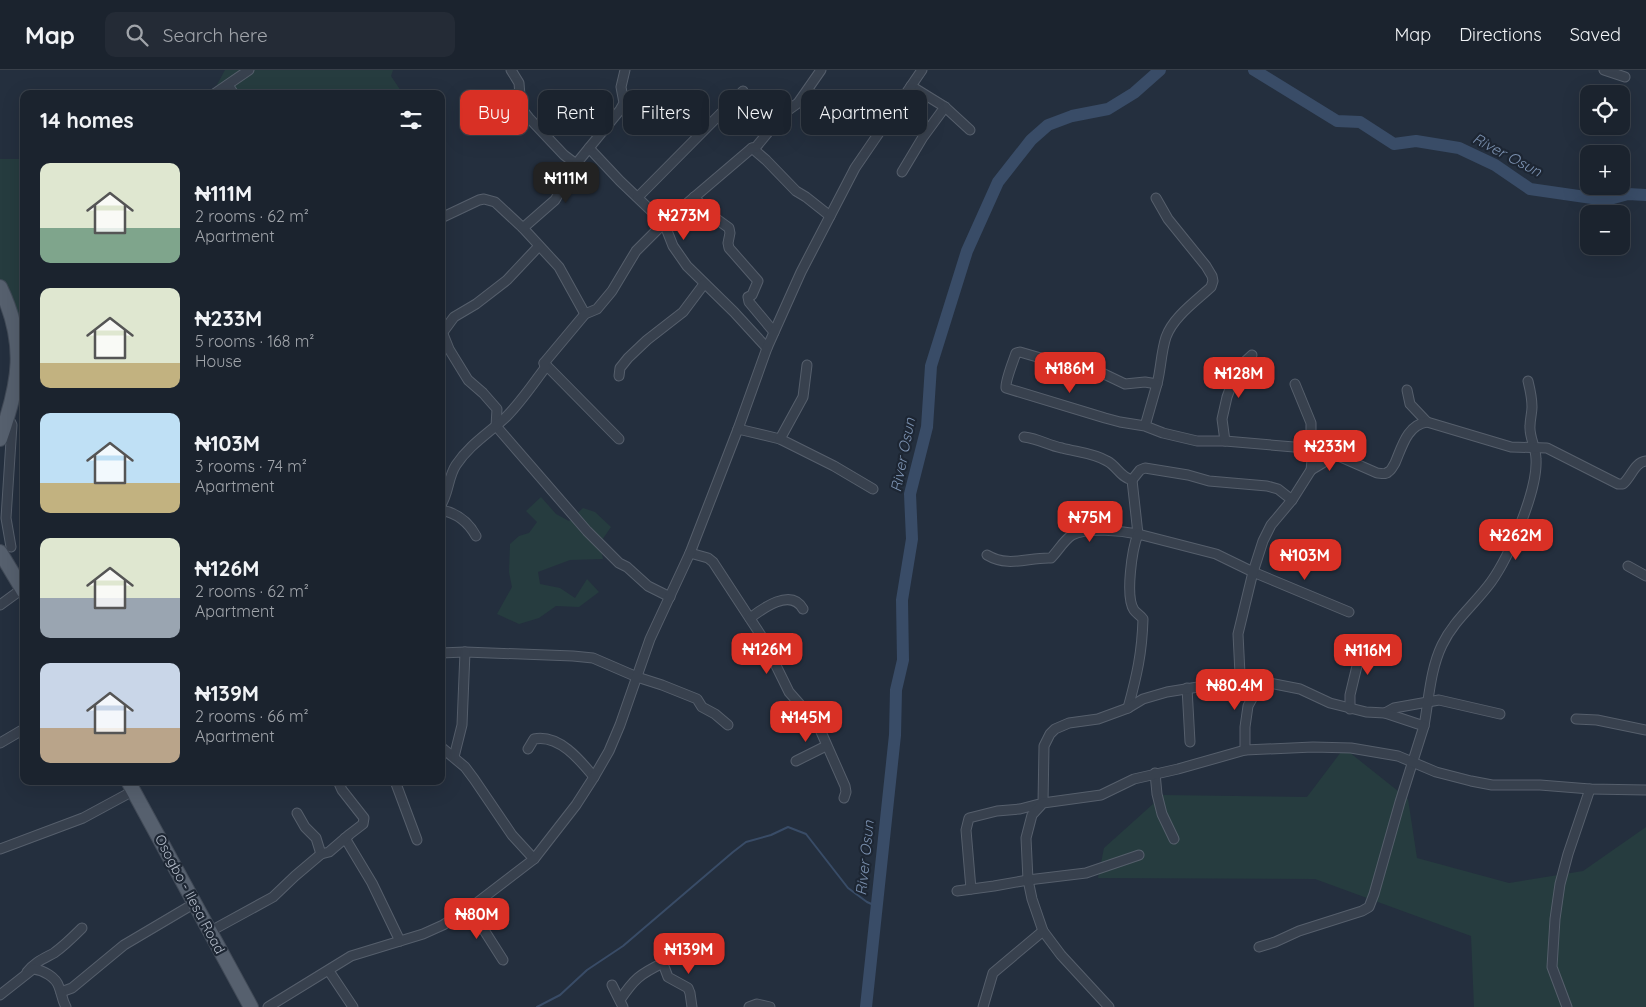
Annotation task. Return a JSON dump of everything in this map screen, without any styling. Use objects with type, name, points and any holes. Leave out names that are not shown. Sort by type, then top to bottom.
[{"type":"main road","points":[[0,287],[14,324],[20,381],[0,440]]},
{"type":"main road","points":[[5,550],[20,584]]},
{"type":"main road","name":"Osogbo - Ilesa Road","points":[[130,786],[251,1007]]},
{"type":"street","points":[[221,90],[249,70]]},
{"type":"street","points":[[511,70],[518,83],[521,108],[564,155],[576,164]]},
{"type":"street","points":[[523,228],[555,200],[576,164],[601,135],[624,103],[621,87],[625,70]]},
{"type":"street","points":[[445,496],[450,476],[455,466],[479,439],[508,416],[545,368],[544,363],[585,314],[597,309],[612,291],[636,251],[694,197],[752,148],[756,147],[784,114],[798,103],[821,70]]},
{"type":"street","points":[[268,1007],[352,956],[423,934],[470,908],[534,858],[576,805],[609,750],[620,725],[650,639],[690,553],[738,429],[766,348],[801,272],[855,168],[922,70]]},
{"type":"street","points":[[1604,70],[1626,77]]},
{"type":"street","points":[[228,86],[231,90]]},
{"type":"street","points":[[911,86],[945,108],[970,130]]},
{"type":"street","points":[[902,172],[923,137],[945,108]]},
{"type":"street","points":[[638,197],[719,115]]},
{"type":"street","points":[[589,148],[664,223],[673,246],[686,266],[734,312],[766,348]]},
{"type":"street","points":[[752,148],[796,191],[830,216]]},
{"type":"street","points":[[694,197],[711,215],[729,228],[729,248],[758,281],[752,295],[748,298],[749,302],[774,332]]},
{"type":"street","points":[[1145,426],[1169,330],[1183,313],[1211,287],[1213,281],[1206,266],[1168,219],[1156,198]]},
{"type":"street","points":[[445,216],[479,200],[488,199],[495,202],[523,228],[559,267],[585,314]]},
{"type":"street","points":[[445,328],[454,317],[476,304],[507,280],[539,246]]},
{"type":"street","points":[[619,376],[620,368],[628,358],[647,340],[683,312],[704,284]]},
{"type":"street","points":[[445,339],[449,349],[468,380],[497,409],[496,426],[587,531],[618,562],[627,566],[648,586],[670,597]]},
{"type":"street","points":[[1157,384],[1145,382],[1125,384],[1102,373],[1057,359],[1044,359],[1020,352],[1016,353],[1005,384],[1006,388],[1016,392],[1120,422],[1145,426],[1163,433],[1197,441],[1311,447],[1384,474],[1390,472],[1409,431],[1415,425],[1427,422]]},
{"type":"street","points":[[1225,441],[1222,419],[1227,397],[1237,370],[1252,355]]},
{"type":"street","points":[[544,363],[619,439]]},
{"type":"street","points":[[780,438],[803,396],[807,365]]},
{"type":"street","points":[[1259,947],[1369,907],[1424,726],[1436,662],[1445,639],[1494,577],[1523,519],[1536,469],[1536,459],[1530,431],[1532,406],[1528,381]]},
{"type":"street","points":[[1240,674],[1239,629],[1250,592],[1253,572],[1266,534],[1292,500],[1311,470],[1310,423],[1295,384]]},
{"type":"street","points":[[1407,390],[1410,404],[1427,422],[1511,447],[1547,448],[1618,484],[1624,484],[1636,465],[1646,461]]},
{"type":"street","points":[[5,550],[12,425],[8,417]]},
{"type":"street","points":[[738,429],[780,438],[873,489]]},
{"type":"street","points":[[1024,437],[1038,438],[1061,448],[1100,458],[1112,464],[1126,478],[1132,480]]},
{"type":"street","points":[[1311,470],[1336,455]]},
{"type":"street","points":[[1128,708],[1138,673],[1143,619],[1135,612],[1130,584],[1134,544],[1138,534],[1132,480],[1140,470],[1145,468],[1188,475],[1210,481],[1267,486],[1278,489],[1292,500]]},
{"type":"street","points":[[445,511],[466,522],[476,536]]},
{"type":"street","points":[[987,555],[1003,562],[1051,558],[1071,536],[1078,533],[1121,531],[1216,554],[1253,572],[1349,612]]},
{"type":"street","points":[[690,553],[708,558],[713,562],[762,637],[789,692],[818,725],[845,786],[844,798]]},
{"type":"street","points":[[1628,566],[1646,576]]},
{"type":"street","points":[[0,605],[20,593]]},
{"type":"street","points":[[750,618],[759,611],[781,600],[795,601],[803,609]]},
{"type":"street","points":[[1350,709],[1350,695],[1363,640]]},
{"type":"street","points":[[454,757],[462,725],[465,652]]},
{"type":"street","points":[[445,653],[465,652],[593,658],[637,677],[697,699],[702,707],[715,714],[728,725]]},
{"type":"street","points":[[1109,1007],[1061,955],[1043,932],[1028,880],[1026,838],[1032,815],[1043,803],[1044,746],[1055,729],[1069,722],[1098,719],[1128,708],[1142,699],[1240,674],[1261,682],[1300,689],[1330,703],[1350,709],[1384,713],[1424,726]]},
{"type":"street","points":[[1245,750],[1248,706],[1261,682]]},
{"type":"street","points":[[1187,688],[1190,742]]},
{"type":"street","points":[[1384,713],[1394,708],[1439,700],[1500,714]]},
{"type":"street","points":[[1576,719],[1597,720],[1646,730]]},
{"type":"street","points":[[0,743],[20,731]]},
{"type":"street","points":[[528,749],[534,739],[541,738],[552,742],[576,755],[594,777]]},
{"type":"street","points":[[796,762],[826,746]]},
{"type":"street","points":[[971,889],[966,830],[969,818],[997,811],[1020,809],[1043,803],[1101,795],[1134,779],[1245,750],[1313,747],[1351,748],[1398,756],[1436,772],[1492,785],[1540,785],[1590,789],[1646,790]]},
{"type":"street","points":[[445,750],[474,779],[512,835],[534,858]]},
{"type":"street","points":[[1156,773],[1157,794],[1162,814],[1174,838]]},
{"type":"street","points":[[210,932],[273,897],[321,854],[329,852],[363,824],[364,818],[340,785]]},
{"type":"street","points":[[396,785],[417,840]]},
{"type":"street","points":[[0,849],[82,818],[130,786]]},
{"type":"street","points":[[1567,1007],[1552,967],[1555,919],[1560,884],[1568,854],[1590,789]]},
{"type":"street","points":[[297,813],[305,827],[316,838],[321,854]]},
{"type":"street","points":[[345,838],[372,883],[400,940]]},
{"type":"street","points":[[957,891],[1086,873],[1139,855]]},
{"type":"street","points":[[61,992],[72,988],[124,946],[195,904]]},
{"type":"street","points":[[470,908],[503,960]]},
{"type":"street","points":[[26,974],[33,964],[54,952],[82,928]]},
{"type":"street","points":[[982,1007],[993,973],[1043,932]]},
{"type":"street","points":[[691,948],[662,961],[668,977],[688,988],[692,1007]]},
{"type":"street","points":[[621,1003],[633,981],[644,972],[663,963]]},
{"type":"street","points":[[0,996],[33,969],[41,970],[50,975],[59,984],[62,1000],[66,1007]]},
{"type":"street","points":[[330,971],[353,1007]]},
{"type":"street","points":[[612,986],[621,1003]]},
{"type":"street","points":[[749,1007],[757,1004],[770,1007]]},
{"type":"green space","points":[[225,70],[393,70],[391,76],[400,90],[214,90]]},
{"type":"green space","points":[[0,159],[20,159],[20,352],[0,299]]},
{"type":"green space","points":[[541,497],[556,514],[569,521],[583,508],[595,512],[611,527],[600,543],[603,559],[570,560],[538,572],[540,584],[560,588],[575,598],[587,579],[599,592],[579,607],[556,606],[539,618],[519,624],[497,614],[512,587],[509,572],[510,544],[519,536],[529,533],[537,522],[526,511]]},
{"type":"green space","points":[[1344,748],[1408,799],[1417,858],[1509,883],[1583,871],[1646,827],[1646,1007],[1474,1007],[1471,936],[1315,879],[1098,878],[1104,848],[1163,795],[1307,797]]},
{"type":"waterway","name":"River Osun","points":[[866,1007],[895,735],[896,690],[903,660],[902,600],[912,539],[910,494],[927,427],[931,366],[967,251],[998,182],[1031,140],[1048,125],[1072,116],[1108,109],[1134,93],[1160,70]]},
{"type":"waterway","name":"River Osun","points":[[1254,70],[1337,121],[1360,122],[1394,144],[1416,141],[1459,148],[1495,165],[1530,189],[1606,200],[1628,194],[1646,195]]},
{"type":"waterway","points":[[537,1007],[560,995],[587,970],[623,946],[746,842],[771,835],[788,827],[806,834],[848,888],[867,902],[876,906]]}]
